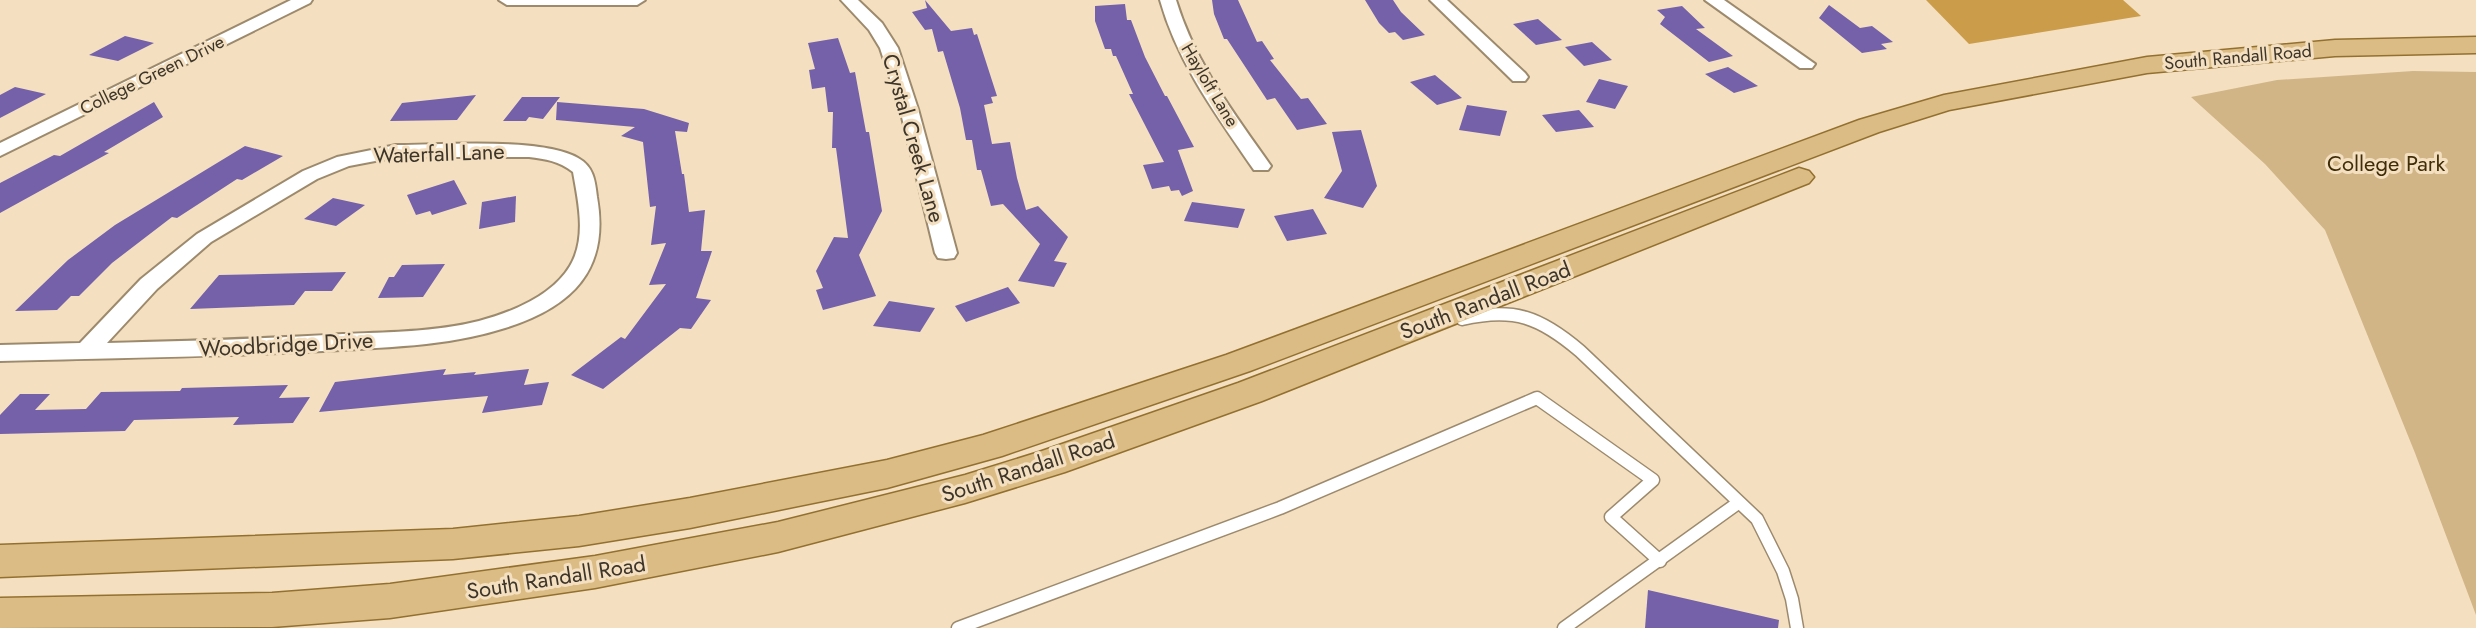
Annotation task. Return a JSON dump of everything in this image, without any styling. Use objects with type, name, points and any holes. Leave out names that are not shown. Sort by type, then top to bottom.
[{"type":"main road","name":"South Randall Road","points":[[0,561],[453,544],[579,531],[690,513],[887,474],[989,447],[1238,363],[1869,126],[1944,104],[2147,65],[2335,48],[2476,45]]},
{"type":"main road","name":"South Randall Road","points":[[0,615],[43,621],[273,610],[390,601],[617,568],[778,537],[965,489],[1052,462],[1250,392],[1877,146],[1961,116],[2003,94]]},
{"type":"street","name":"College Green Drive","points":[[0,150],[304,0]]},
{"type":"street","points":[[507,0],[637,0]]},
{"type":"street","name":"Crystal Creek Lane","points":[[849,0],[876,27],[890,48],[909,109],[946,253]]},
{"type":"street","name":"Hayloft Lane","points":[[1168,0],[1174,23],[1189,55],[1261,166]]},
{"type":"street","points":[[1438,0],[1519,77]]},
{"type":"street","points":[[1713,0],[1806,64]]},
{"type":"street","name":"Waterfall Lane","points":[[87,351],[149,284],[204,238],[310,175],[344,161],[396,150],[529,150],[554,154],[572,162],[582,170],[589,246],[580,268],[561,289]]},
{"type":"street","name":"Woodbridge Drive","points":[[0,353],[275,346],[447,333],[485,327],[506,320],[534,307],[561,289]]},
{"type":"street","points":[[235,628],[273,610]]},
{"type":"lane","points":[[1369,346],[1469,317],[1504,313],[1530,316],[1557,331],[1757,519],[1789,581],[1797,628]]},
{"type":"lane","points":[[958,628],[1280,508],[1408,455],[1536,398],[1653,480],[1611,517],[1660,561]]},
{"type":"lane","points":[[1564,628],[1738,503]]},
{"type":"green space","name":"College Park","points":[[2413,71],[2476,72],[2476,615],[2415,453],[2325,230],[2265,164],[2191,97],[2277,80]]},
{"type":"shaded area","points":[[1926,0],[2123,0],[2141,16],[1969,44]]},
{"type":"building","points":[[925,0],[951,31],[972,28],[974,35],[977,34],[997,96],[991,97],[993,103],[984,105],[992,144],[1010,142],[1026,210],[1038,206],[1068,237],[1054,261],[1067,263],[1054,287],[1018,281],[1040,244],[1003,204],[991,206],[981,170],[977,170],[972,140],[966,140],[960,108],[943,51],[938,52],[932,29],[925,30],[912,12],[927,8]]},
{"type":"building","points":[[1212,0],[1238,0],[1257,42],[1262,41],[1274,59],[1270,60],[1301,99],[1308,98],[1327,124],[1297,130],[1275,98],[1267,100],[1227,39],[1224,39],[1214,14]]},
{"type":"building","points":[[1365,0],[1393,0],[1401,12],[1425,35],[1403,40],[1395,32],[1389,33],[1379,23]]},
{"type":"building","points":[[1125,4],[1127,20],[1131,20],[1145,57],[1194,147],[1178,150],[1193,191],[1182,196],[1179,190],[1171,191],[1169,186],[1152,189],[1143,165],[1164,162],[1129,94],[1133,94],[1116,56],[1113,56],[1111,49],[1105,49],[1095,21],[1095,6]]},
{"type":"building","points":[[1829,5],[1860,28],[1872,26],[1893,42],[1881,44],[1887,49],[1862,53],[1819,18]]},
{"type":"building","points":[[1682,6],[1705,28],[1696,29],[1733,56],[1709,62],[1660,24],[1665,17],[1657,10]]},
{"type":"building","points":[[1538,19],[1562,40],[1536,45],[1513,24]]},
{"type":"building","points":[[125,36],[154,43],[118,61],[89,55]]},
{"type":"building","points":[[838,38],[850,73],[855,72],[866,132],[869,132],[882,211],[859,255],[876,296],[823,310],[816,290],[823,288],[816,271],[834,237],[848,238],[836,148],[832,148],[833,112],[828,112],[825,87],[812,89],[809,70],[815,69],[808,43]]},
{"type":"building","points":[[1592,42],[1612,60],[1584,66],[1565,47]]},
{"type":"building","points":[[1728,67],[1758,86],[1734,93],[1705,74]]},
{"type":"building","points":[[1435,75],[1462,98],[1437,105],[1410,82]]},
{"type":"building","points":[[1599,79],[1628,86],[1615,109],[1586,102]]},
{"type":"building","points":[[15,87],[46,94],[0,118],[0,95]]},
{"type":"building","points":[[476,95],[457,120],[390,121],[402,103]]},
{"type":"building","points":[[522,97],[560,97],[543,119],[529,117],[526,121],[503,121]]},
{"type":"building","points":[[154,102],[163,117],[104,152],[109,153],[0,213],[0,183],[54,155],[60,156]]},
{"type":"building","points":[[557,102],[644,109],[689,123],[687,132],[675,131],[682,174],[684,174],[689,212],[705,210],[701,251],[712,251],[696,298],[711,300],[691,329],[680,328],[603,389],[571,375],[621,337],[625,339],[666,284],[649,285],[666,243],[651,245],[656,206],[650,207],[643,142],[621,136],[635,127],[556,120]]},
{"type":"building","points":[[1467,105],[1507,111],[1500,136],[1459,130]]},
{"type":"building","points":[[1579,110],[1594,127],[1556,132],[1542,115]]},
{"type":"building","points":[[1361,130],[1377,186],[1363,208],[1324,198],[1342,171],[1332,132]]},
{"type":"building","points":[[245,146],[283,156],[242,180],[237,179],[177,218],[172,217],[112,263],[79,296],[71,296],[57,310],[15,311],[68,260],[115,225]]},
{"type":"building","points":[[454,180],[467,204],[432,215],[430,211],[416,215],[407,195]]},
{"type":"building","points":[[516,196],[515,222],[479,229],[482,202]]},
{"type":"building","points":[[333,198],[365,205],[336,226],[304,219]]},
{"type":"building","points":[[1192,202],[1245,209],[1238,228],[1184,221]]},
{"type":"building","points":[[1313,209],[1327,234],[1287,241],[1274,216]]},
{"type":"building","points":[[445,264],[423,297],[378,298],[389,277],[394,277],[402,265]]},
{"type":"building","points":[[346,272],[332,291],[305,291],[294,305],[190,309],[219,275]]},
{"type":"building","points":[[1008,287],[1020,303],[966,322],[955,306]]},
{"type":"building","points":[[889,301],[935,308],[920,332],[873,326]]},
{"type":"building","points":[[446,369],[443,375],[476,372],[474,375],[529,369],[524,385],[549,382],[542,405],[482,413],[488,396],[319,412],[335,382]]},
{"type":"building","points":[[288,385],[279,398],[310,397],[293,423],[233,425],[239,417],[134,420],[125,431],[0,434],[0,415],[20,394],[50,394],[35,410],[86,409],[101,392],[180,391],[182,388]]},
{"type":"building","points":[[1648,590],[1779,620],[1778,628],[1645,628]]}]
